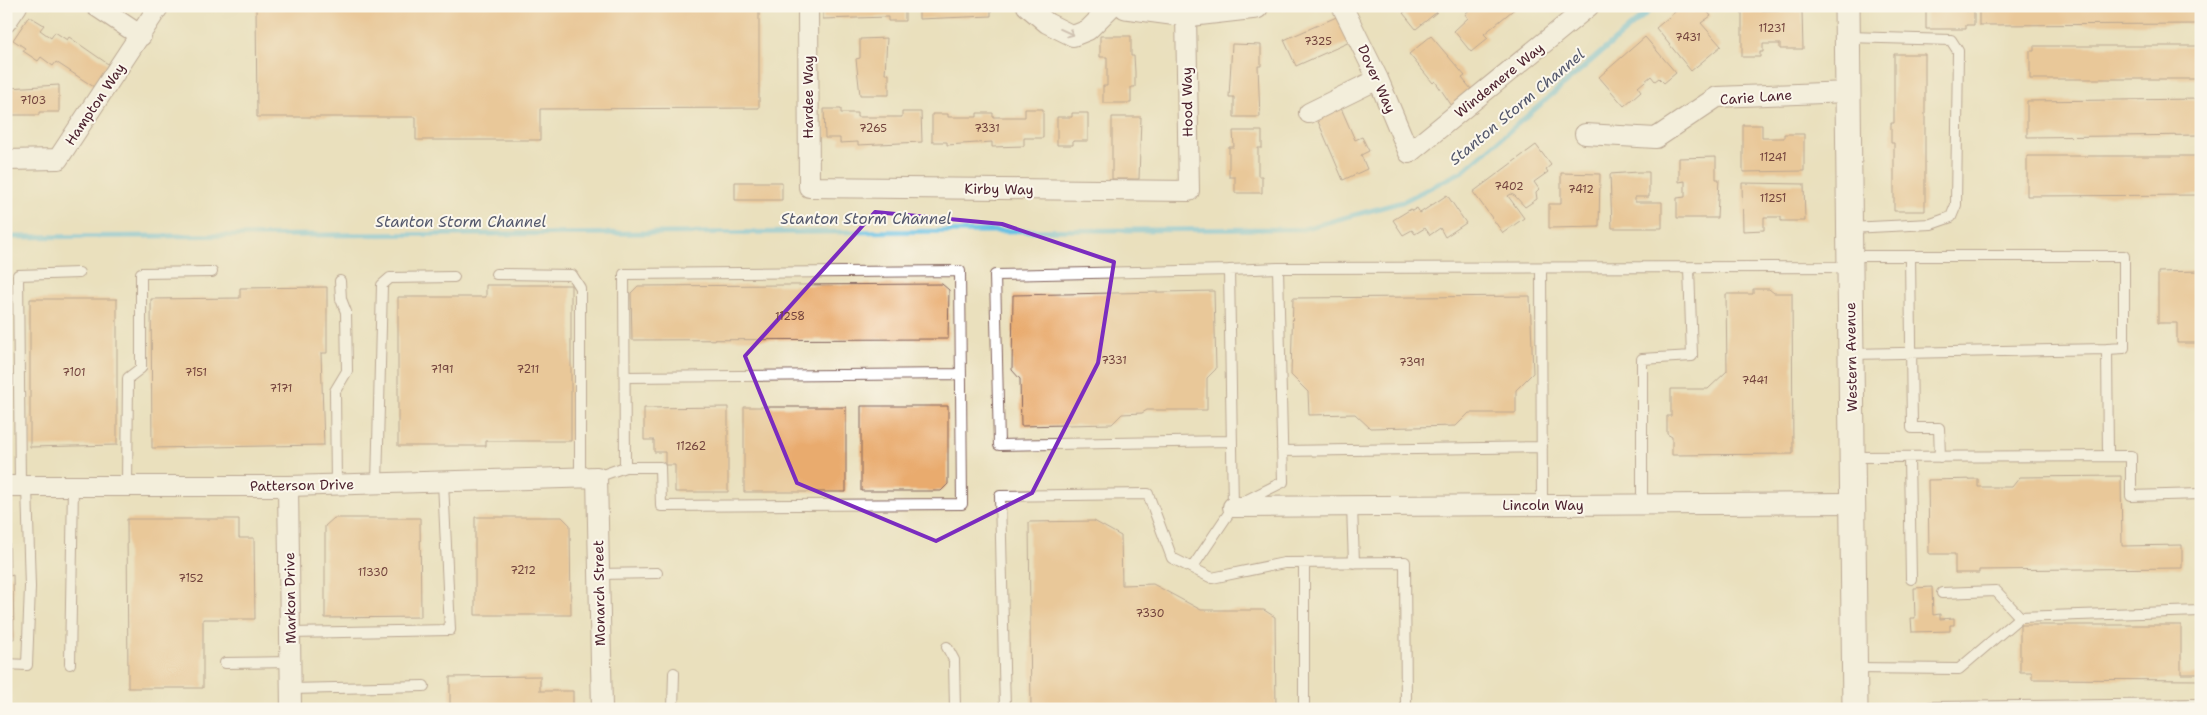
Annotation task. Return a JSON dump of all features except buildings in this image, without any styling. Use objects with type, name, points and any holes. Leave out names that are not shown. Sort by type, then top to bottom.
[{"type":"street","points":[[6,22],[17,6]]},
{"type":"street","points":[[96,6],[141,36]]},
{"type":"street","name":"Hampton Way","points":[[6,160],[58,159],[141,36],[159,6]]},
{"type":"street","name":"Hardee Way","points":[[808,6],[809,187]]},
{"type":"street","points":[[1027,6],[1047,22],[1073,36],[1088,30],[1112,6]]},
{"type":"street","points":[[1126,6],[1186,14],[1256,6]]},
{"type":"street","name":"Dover Way","points":[[1342,6],[1378,79],[1409,154]]},
{"type":"street","name":"Windemere Way","points":[[1409,154],[1589,6]]},
{"type":"street","name":"Western Avenue","points":[[1848,6],[1855,709]]},
{"type":"street","name":"Hood Way","points":[[1186,14],[1189,191]]},
{"type":"street","points":[[1309,113],[1378,79]]},
{"type":"street","name":"Carie Lane","points":[[1585,134],[1656,138],[1717,97],[1848,92]]},
{"type":"street","name":"Kirby Way","points":[[809,187],[1189,191]]},
{"type":"street","name":"Patterson Drive","points":[[18,486],[288,486],[589,477]]},
{"type":"street","name":"Monarch Street","points":[[589,477],[599,574],[602,709]]},
{"type":"street","name":"Markon Drive","points":[[288,486],[291,699]]},
{"type":"street","name":"Lincoln Way","points":[[1234,507],[1853,503]]},
{"type":"lane","points":[[1848,37],[1951,40],[1958,51],[1956,205],[1951,217],[1931,224],[1850,228]]},
{"type":"lane","points":[[1910,256],[1912,428],[1939,428],[1940,457]]},
{"type":"lane","points":[[1231,441],[999,445],[995,275],[1278,268],[1689,268],[1850,262],[1910,256],[2124,256],[2124,348],[1851,354]]},
{"type":"lane","points":[[1192,568],[1234,507],[1283,482],[1278,268]]},
{"type":"lane","points":[[1642,504],[1642,359],[1692,356],[1689,268]]},
{"type":"lane","points":[[1541,269],[1542,505]]},
{"type":"lane","points":[[1229,270],[1231,441],[1234,507]]},
{"type":"lane","points":[[496,274],[572,274],[580,288],[589,477],[626,467],[660,466],[661,506],[962,504],[960,271],[624,274],[626,467]]},
{"type":"lane","points":[[127,486],[128,378],[141,368],[141,273],[212,272]]},
{"type":"lane","points":[[6,664],[27,665],[30,587],[18,486],[18,274],[79,273]]},
{"type":"lane","points":[[377,484],[382,285],[390,278],[454,277]]},
{"type":"lane","points":[[336,485],[335,391],[347,371],[346,312],[340,299],[340,281]]},
{"type":"lane","points":[[2107,349],[2108,456]]},
{"type":"lane","points":[[624,377],[961,374]]},
{"type":"lane","points":[[1282,451],[1542,447]]},
{"type":"lane","points":[[1852,457],[2131,456],[2131,496],[2201,494]]},
{"type":"lane","points":[[1908,457],[1911,579]]},
{"type":"lane","points":[[290,633],[450,630],[443,482]]},
{"type":"lane","points":[[70,664],[73,486]]},
{"type":"lane","points":[[1005,709],[1000,496],[1148,494],[1172,558],[1212,578],[1284,563],[1405,562],[1406,709]]},
{"type":"lane","points":[[1352,506],[1354,563]]},
{"type":"lane","points":[[1304,563],[1304,709]]},
{"type":"lane","points":[[599,574],[657,573]]},
{"type":"lane","points":[[1942,593],[1996,591],[2020,617]]},
{"type":"lane","points":[[1855,668],[1959,669],[2020,617],[2201,611]]},
{"type":"lane","points":[[947,647],[954,660],[955,709]]},
{"type":"lane","points":[[225,663],[290,662]]},
{"type":"lane","points":[[673,709],[674,673]]},
{"type":"lane","points":[[291,699],[424,686]]},
{"type":"lane","points":[[1930,709],[2201,704]]},
{"type":"highlighted area","points":[[875,212],[1002,224],[1114,262],[1098,363],[1032,493],[936,541],[797,483],[745,356]]},
{"type":"waterway","name":"Stanton Storm Channel","points":[[6,237],[1303,229],[1402,202],[1463,171],[1655,6]]}]
